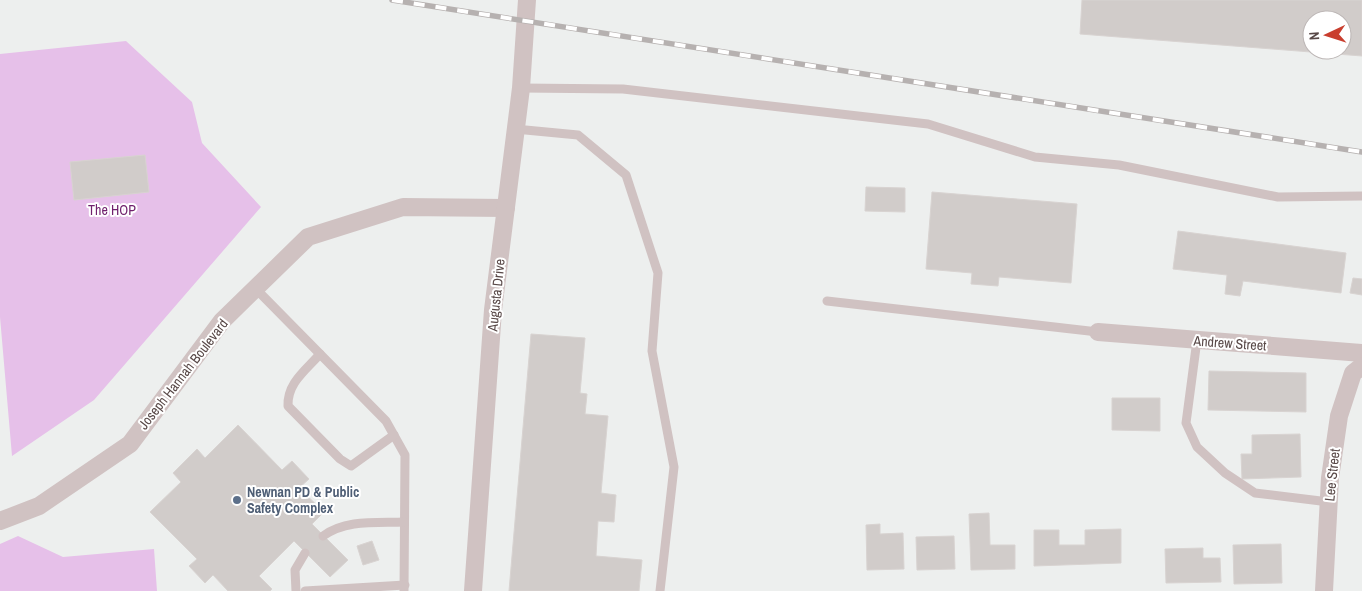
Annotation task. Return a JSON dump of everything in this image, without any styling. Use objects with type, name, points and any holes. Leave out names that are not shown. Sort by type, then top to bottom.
[{"type":"street","name":"Augusta Drive","points":[[473,591],[493,310],[520,88],[527,0]]},
{"type":"street","name":"Joseph Hannah Boulevard","points":[[0,521],[39,506],[130,444],[222,321],[308,237],[403,207],[506,208]]},
{"type":"street","name":"Andrew Street","points":[[1098,332],[1362,353]]},
{"type":"street","name":"Lee Street","points":[[1324,591],[1330,478],[1339,416],[1353,373],[1362,366]]},
{"type":"lane","points":[[520,88],[624,89],[928,124],[1035,157],[1119,165],[1278,197],[1362,196]]},
{"type":"lane","points":[[515,129],[578,135],[626,174],[658,273],[652,352],[674,467],[660,591]]},
{"type":"lane","points":[[256,288],[386,421],[404,455],[404,588],[305,591]]},
{"type":"lane","points":[[827,301],[1098,332]]},
{"type":"lane","points":[[1197,340],[1186,423],[1198,447],[1225,473],[1255,493],[1329,502]]},
{"type":"lane","points":[[320,354],[291,386],[288,406],[340,459],[351,466],[394,435]]},
{"type":"lane","points":[[323,536],[335,527],[348,524],[404,522]]},
{"type":"lane","points":[[296,591],[295,570],[305,553]]},
{"type":"green space","name":"The HOP","points":[[126,41],[192,102],[202,143],[261,207],[94,400],[12,456],[0,317],[0,54]]},
{"type":"green space","points":[[18,536],[63,557],[154,549],[157,591],[0,591],[0,544]]},
{"type":"building","points":[[1082,0],[1362,0],[1362,56],[1352,55],[1352,10],[1302,10],[1302,51],[1080,34]]},
{"type":"building","points":[[145,155],[149,192],[74,200],[70,162]]},
{"type":"building","points":[[866,187],[905,188],[905,212],[865,211]]},
{"type":"building","points":[[932,192],[1077,204],[1071,283],[999,277],[998,286],[971,284],[972,273],[926,269]]},
{"type":"building","points":[[1178,231],[1346,253],[1341,293],[1243,281],[1240,296],[1225,294],[1227,275],[1173,269]]},
{"type":"building","points":[[1353,278],[1362,279],[1362,295],[1350,293]]},
{"type":"building","points":[[531,334],[585,338],[580,393],[587,394],[585,414],[608,416],[601,493],[616,495],[614,522],[598,521],[596,556],[642,560],[639,591],[509,591]]},
{"type":"building","points":[[1209,371],[1306,373],[1306,412],[1208,410]]},
{"type":"building","points":[[1112,398],[1160,398],[1160,431],[1112,430]]},
{"type":"building","name":"Newnan PD & Public Safety Complex","points":[[238,425],[282,470],[292,461],[309,479],[299,488],[324,512],[312,524],[348,560],[330,577],[294,541],[259,576],[272,589],[270,591],[228,591],[213,575],[205,583],[189,566],[197,559],[150,512],[181,482],[173,473],[197,449],[205,458]]},
{"type":"building","points":[[1300,434],[1301,477],[1242,479],[1241,454],[1252,454],[1252,435]]},
{"type":"building","points":[[989,513],[990,545],[1015,545],[1015,569],[971,570],[969,514]]},
{"type":"building","points":[[880,524],[880,534],[903,533],[904,569],[867,570],[866,525]]},
{"type":"building","points":[[1121,529],[1121,563],[1034,566],[1034,530],[1059,530],[1059,545],[1085,545],[1085,530]]},
{"type":"building","points":[[954,536],[955,569],[917,570],[916,537]]},
{"type":"building","points":[[372,541],[379,560],[363,565],[357,546]]},
{"type":"building","points":[[1281,544],[1282,583],[1234,584],[1233,545]]},
{"type":"building","points":[[1203,548],[1203,558],[1220,558],[1221,582],[1166,583],[1165,549]]},
{"type":"railway","points":[[392,0],[1362,152]]},
{"type":"place","name":"Newnan PD & Public Safety Complex","points":[[237,500]]}]
